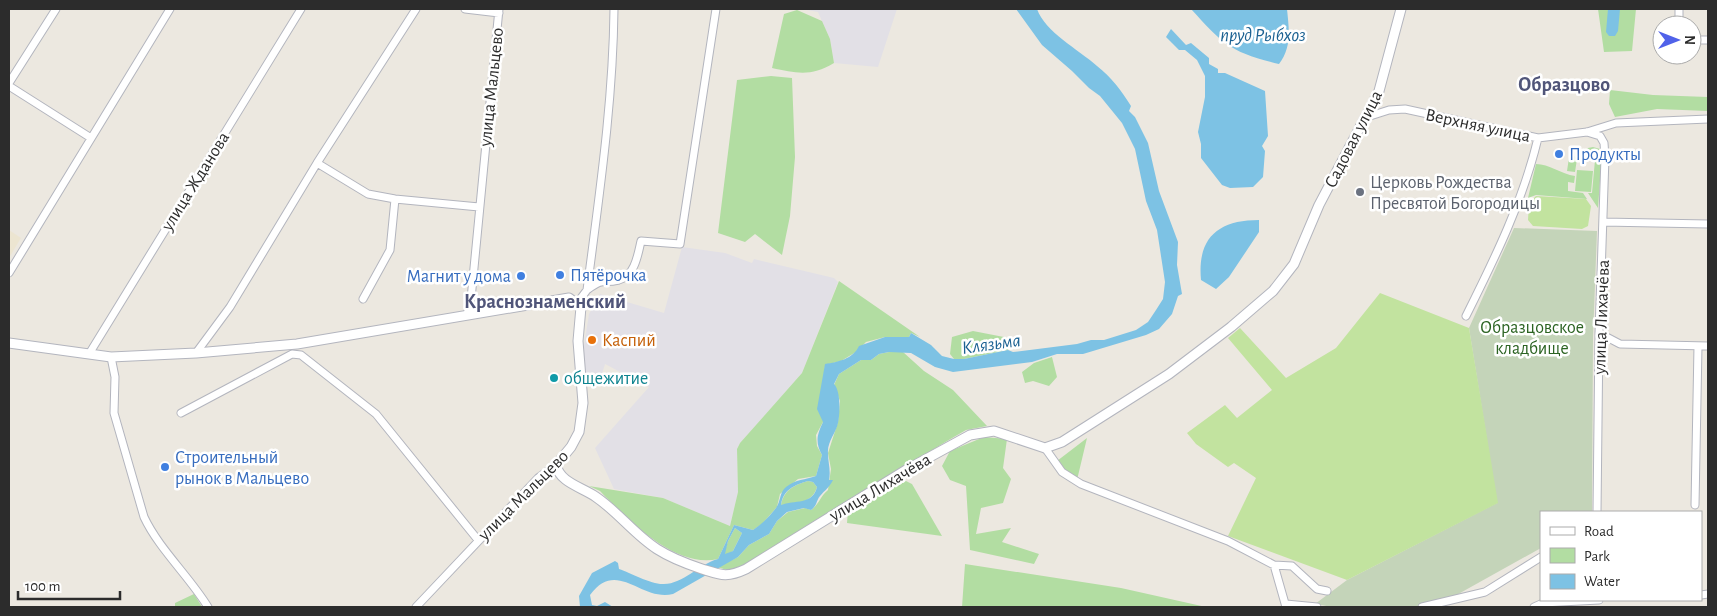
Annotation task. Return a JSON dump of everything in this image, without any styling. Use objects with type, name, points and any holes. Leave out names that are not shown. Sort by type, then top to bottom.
[{"type":"street","points":[[56,9],[9,84],[91,138]]},
{"type":"street","points":[[9,273],[170,9]]},
{"type":"street","name":"улица Жданова","points":[[89,354],[301,9]]},
{"type":"street","points":[[196,353],[230,307],[317,163],[416,9]]},
{"type":"street","points":[[466,9],[499,11]]},
{"type":"street","points":[[587,290],[614,64],[614,9]]},
{"type":"street","points":[[9,343],[111,356],[196,353],[297,344],[562,298],[569,298],[578,302],[587,290],[599,281],[620,280],[630,272],[636,262],[641,241],[674,246],[680,244],[716,9]]},
{"type":"street","name":"Садовая улица","points":[[1045,448],[1062,442],[1169,374],[1273,291],[1294,264],[1306,241],[1319,205],[1379,91],[1401,9]]},
{"type":"street","name":"улица Мальцево","points":[[467,315],[499,11]]},
{"type":"street","name":"Верхняя улица","points":[[1367,117],[1389,110],[1404,109],[1538,138],[1587,132],[1623,122],[1708,119]]},
{"type":"street","name":"улица Лихачёва","points":[[1587,132],[1600,136],[1604,143],[1597,511]]},
{"type":"street","points":[[1466,316],[1506,236],[1530,172],[1538,138]]},
{"type":"street","points":[[317,163],[368,194],[395,199],[479,207]]},
{"type":"street","points":[[363,299],[390,250],[395,199]]},
{"type":"street","points":[[1603,222],[1708,224]]},
{"type":"street","name":"улица Мальцево","points":[[416,607],[538,478],[556,465],[571,447],[579,432],[583,403],[578,341],[581,312],[578,302]]},
{"type":"street","points":[[1599,333],[1620,344],[1708,346]]},
{"type":"street","points":[[297,344],[297,354]]},
{"type":"street","points":[[1695,505],[1698,346]]},
{"type":"street","points":[[181,413],[292,354],[297,354],[341,388],[354,395],[376,414],[478,540]]},
{"type":"street","points":[[111,356],[115,376],[114,413],[144,517],[150,531],[192,582],[208,607]]},
{"type":"street","name":"улица Лихачёва","points":[[556,465],[558,472],[570,482],[596,496],[656,549],[684,563],[731,576],[746,569],[906,470],[970,435],[994,431],[1045,448]]},
{"type":"street","points":[[1045,448],[1062,472],[1081,484],[1228,541],[1274,565],[1292,566],[1317,589],[1327,591]]},
{"type":"street","points":[[1422,607],[1485,592],[1540,558]]},
{"type":"street","points":[[1274,565],[1286,606],[1317,607]]},
{"type":"street","points":[[1534,607],[1543,602],[1570,601]]},
{"type":"shaded area","points":[[802,9],[897,9],[878,67],[834,63],[830,39],[818,12]]},
{"type":"shaded area","points":[[9,230],[21,238],[9,258]]},
{"type":"shaded area","points":[[682,247],[725,253],[752,263],[754,259],[834,278],[838,282],[802,373],[740,443],[737,449],[738,492],[730,526],[663,498],[614,489],[595,448],[649,387],[605,364],[601,377],[586,376],[583,352],[589,314],[600,294],[664,313]]},
{"type":"green space","points":[[1598,9],[1636,9],[1632,51],[1604,52]]},
{"type":"green space","points":[[797,10],[822,21],[830,39],[834,63],[818,70],[803,73],[772,68],[784,14]]},
{"type":"green space","points":[[771,76],[792,78],[795,157],[790,216],[782,255],[755,234],[745,242],[718,233],[737,80]]},
{"type":"green space","points":[[1610,90],[1653,95],[1708,97],[1708,111],[1657,109],[1615,117],[1609,104]]},
{"type":"green space","points":[[1588,148],[1600,149],[1602,153],[1598,208],[1588,193],[1592,193],[1595,160],[1582,159]]},
{"type":"green space","points":[[1570,151],[1577,159],[1575,172],[1567,171]]},
{"type":"green space","points":[[1536,164],[1575,176],[1574,183],[1568,182],[1568,191],[1583,193],[1587,199],[1536,195],[1528,198]]},
{"type":"green space","points":[[1577,170],[1593,171],[1591,192],[1575,191]]},
{"type":"green space","points":[[1536,196],[1586,199],[1591,206],[1588,226],[1582,229],[1533,226],[1528,220],[1529,203]]},
{"type":"green space","name":"Образцовское кладбище","points":[[1514,228],[1597,231],[1593,338],[1592,511],[1540,511],[1540,549],[1435,607],[1332,607],[1315,604],[1347,580],[1497,503],[1469,328]]},
{"type":"green space","points":[[839,281],[920,337],[911,333],[909,337],[885,337],[866,342],[856,352],[841,361],[825,365],[823,422],[816,435],[817,446],[822,455],[816,476],[798,479],[780,494],[777,507],[762,524],[753,530],[734,525],[718,559],[702,560],[685,557],[653,539],[624,515],[600,491],[589,486],[663,498],[730,526],[738,492],[737,449],[740,443],[802,373]]},
{"type":"green space","points":[[1380,293],[1469,328],[1498,503],[1347,580],[1228,536],[1256,478],[1234,463],[1228,467],[1196,444],[1187,433],[1225,405],[1237,418],[1272,390],[1228,338],[1240,328],[1286,378],[1336,348]]},
{"type":"green space","points":[[973,331],[1009,338],[1008,350],[964,359],[954,359],[950,354],[952,337]]},
{"type":"green space","points":[[903,352],[924,371],[953,390],[987,426],[966,430],[739,568],[727,570],[717,567],[738,557],[749,545],[769,534],[777,521],[788,512],[805,508],[811,510],[816,506],[828,490],[831,469],[828,453],[838,422],[840,401],[834,385],[839,374],[861,360],[871,360],[879,354]]},
{"type":"green space","points":[[1052,357],[1057,377],[1049,386],[1033,381],[1025,383],[1022,372],[1034,363]]},
{"type":"green space","points":[[984,437],[1007,439],[1003,468],[1011,479],[1003,503],[981,508],[976,534],[1011,528],[1002,542],[1039,554],[1034,564],[970,550],[966,486],[950,480],[942,466],[950,451]]},
{"type":"green space","points":[[1087,438],[1077,480],[1072,478],[1057,461]]},
{"type":"green space","points":[[808,481],[813,482],[817,487],[812,496],[803,502],[781,505],[782,500],[790,489]]},
{"type":"green space","points":[[906,481],[912,484],[942,536],[847,523],[848,510]]},
{"type":"green space","points":[[735,528],[742,533],[733,551],[726,555],[724,554],[728,541]]},
{"type":"green space","points":[[965,564],[1121,588],[1206,607],[962,607]]},
{"type":"green space","points":[[194,594],[202,607],[175,607],[175,603]]},
{"type":"water","points":[[1016,9],[1037,9],[1054,33],[1107,75],[1120,89],[1131,106],[1129,111],[1135,117],[1148,143],[1159,191],[1178,242],[1177,265],[1182,294],[1178,296],[1172,314],[1159,329],[1146,335],[1083,354],[1057,354],[1032,362],[953,372],[935,367],[911,353],[889,352],[879,354],[871,360],[861,360],[839,374],[834,384],[839,397],[839,419],[828,449],[829,480],[833,480],[811,510],[804,508],[787,512],[777,521],[769,534],[749,545],[738,557],[673,594],[661,595],[620,581],[610,580],[600,585],[590,595],[592,605],[597,606],[605,602],[613,607],[580,607],[579,596],[592,573],[615,561],[618,563],[619,569],[648,581],[664,584],[678,581],[718,559],[734,525],[753,530],[776,508],[786,487],[797,481],[816,476],[822,455],[818,446],[818,438],[823,422],[817,409],[825,364],[849,357],[859,346],[885,337],[909,337],[911,333],[931,345],[942,356],[964,359],[1008,350],[1013,352],[1077,344],[1091,340],[1104,340],[1136,330],[1148,322],[1163,299],[1165,282],[1157,230],[1146,201],[1135,149],[1122,123],[1100,96],[1042,45]],"holes":[[[808,481],[813,482],[817,487],[812,497],[781,505],[784,495],[790,489]],[[735,528],[742,533],[733,551],[725,554],[728,541]]]},
{"type":"water","name":"пруд Рыбхоз","points":[[1191,9],[1287,9],[1289,38],[1283,58],[1279,64],[1238,51],[1220,39]]},
{"type":"water","points":[[1608,9],[1620,9],[1618,31],[1615,36],[1609,36],[1606,32]]},
{"type":"water","points":[[1171,29],[1186,45],[1191,43],[1209,58],[1209,64],[1218,69],[1218,73],[1225,73],[1265,91],[1268,136],[1262,146],[1265,151],[1263,177],[1253,187],[1230,188],[1222,185],[1201,158],[1201,144],[1198,132],[1205,97],[1205,76],[1197,60],[1185,50],[1179,50],[1166,37]]},
{"type":"water","points":[[1259,220],[1259,232],[1229,277],[1216,289],[1201,280],[1203,253],[1213,234],[1232,223]]},
{"type":"place","name":"Продукты","points":[[1559,154]]},
{"type":"place","name":"Церковь Рождества Пресвятой Богородицы","points":[[1360,192]]},
{"type":"place","name":"Пятёрочка","points":[[560,275]]},
{"type":"place","name":"Магнит у дома","points":[[521,276]]},
{"type":"place","name":"Каспий","points":[[592,340]]},
{"type":"place","name":"общежитие","points":[[554,378]]},
{"type":"place","name":"Строительный рынок в Мальцево","points":[[165,467]]},
{"type":"district","name":"Образцово","points":[[1564,84]]},
{"type":"district","name":"Краснознаменский","points":[[545,301]]},
{"type":"water label","name":"Клязьма","points":[[991,343]]}]
